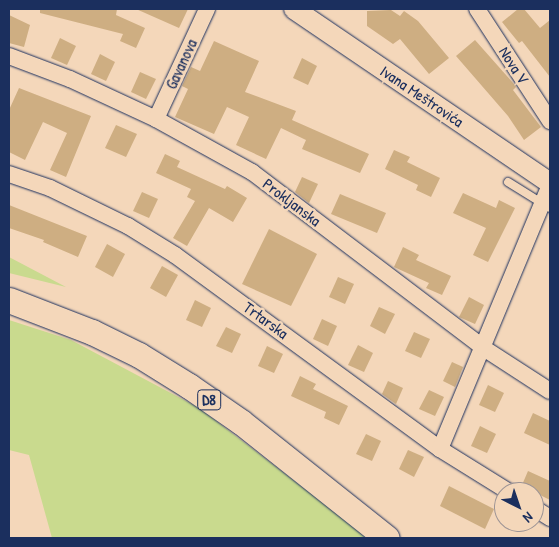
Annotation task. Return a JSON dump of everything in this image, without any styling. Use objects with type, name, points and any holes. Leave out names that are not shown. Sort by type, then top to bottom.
[{"type":"main road","name":"D8","points":[[9,300],[92,332],[139,355],[189,386],[241,422],[387,538]]},
{"type":"street","name":"Gavanova","points":[[156,119],[206,9]]},
{"type":"street","name":"Ivana Meštrovića","points":[[296,9],[550,184]]},
{"type":"street","name":"Nova V","points":[[477,9],[550,121]]},
{"type":"street","name":"Prokljanska","points":[[9,56],[70,79],[156,119],[252,172],[485,349],[550,391]]},
{"type":"street","name":"Trtarska","points":[[9,174],[50,188],[119,222],[175,255],[440,449],[494,483]]},
{"type":"street","points":[[440,449],[547,205],[550,184]]},
{"type":"lane","points":[[508,182],[547,205]]},
{"type":"green space","points":[[9,257],[66,287],[9,273]]},
{"type":"green space","points":[[9,320],[71,340],[199,408],[369,538],[52,538],[29,455],[9,450]]},
{"type":"building","points":[[40,9],[117,9],[116,15],[145,28],[136,48],[120,41],[123,34],[40,13]]},
{"type":"building","points":[[136,9],[188,9],[179,28]]},
{"type":"building","points":[[518,9],[524,9],[540,28],[550,20],[550,77],[522,41],[519,43],[502,22]]},
{"type":"building","points":[[391,10],[400,16],[404,11],[418,21],[449,58],[429,74],[400,39],[393,44],[367,26],[367,11]]},
{"type":"building","points":[[9,15],[30,25],[24,47],[9,43]]},
{"type":"building","points":[[60,38],[76,46],[67,65],[51,58]]},
{"type":"building","points":[[475,40],[513,83],[516,87],[513,90],[541,127],[524,140],[508,116],[456,56]]},
{"type":"building","points":[[214,41],[259,61],[245,92],[296,111],[292,120],[369,154],[360,173],[302,149],[306,140],[281,128],[266,159],[236,145],[249,117],[227,107],[214,134],[175,117],[188,89],[182,86],[191,67],[200,71]]},
{"type":"building","points":[[100,54],[115,62],[106,81],[91,74]]},
{"type":"building","points":[[302,58],[317,66],[308,85],[293,78]]},
{"type":"building","points":[[140,72],[156,79],[146,99],[131,92]]},
{"type":"building","points":[[19,88],[91,116],[66,177],[50,170],[67,133],[43,122],[25,160],[9,152],[9,110]]},
{"type":"building","points":[[116,125],[137,134],[126,157],[105,148]]},
{"type":"building","points":[[394,150],[410,157],[407,162],[440,178],[431,197],[416,190],[418,185],[385,169]]},
{"type":"building","points":[[165,154],[180,161],[177,167],[225,189],[227,186],[247,198],[233,222],[209,208],[187,246],[173,238],[195,201],[187,197],[191,189],[156,173]]},
{"type":"building","points":[[302,177],[318,184],[309,203],[295,192]]},
{"type":"building","points":[[142,192],[158,199],[149,218],[133,211]]},
{"type":"building","points":[[463,193],[496,208],[499,200],[515,208],[488,262],[473,255],[486,228],[453,213]]},
{"type":"building","points":[[340,194],[386,213],[377,233],[331,214]]},
{"type":"building","points":[[9,205],[87,236],[78,257],[43,242],[44,240],[9,228]]},
{"type":"building","points":[[269,229],[317,254],[291,306],[242,284]]},
{"type":"building","points":[[107,244],[125,254],[113,277],[95,267]]},
{"type":"building","points":[[403,247],[419,255],[416,260],[451,276],[442,295],[426,288],[429,283],[394,267]]},
{"type":"building","points":[[162,266],[178,275],[166,297],[150,288]]},
{"type":"building","points":[[338,277],[354,284],[345,304],[329,297]]},
{"type":"building","points":[[469,297],[484,305],[475,324],[459,317]]},
{"type":"building","points":[[195,300],[211,308],[202,327],[186,320]]},
{"type":"building","points":[[379,307],[395,314],[385,334],[370,326]]},
{"type":"building","points":[[322,319],[337,326],[328,346],[313,339]]},
{"type":"building","points":[[226,327],[241,334],[232,353],[216,346]]},
{"type":"building","points":[[414,332],[430,339],[421,358],[405,351]]},
{"type":"building","points":[[358,345],[373,353],[364,372],[348,365]]},
{"type":"building","points":[[267,346],[283,354],[274,373],[258,366]]},
{"type":"building","points":[[452,362],[463,367],[455,387],[443,381]]},
{"type":"building","points":[[300,376],[316,384],[313,389],[348,406],[339,425],[324,418],[326,412],[291,396]]},
{"type":"building","points":[[388,381],[403,388],[396,404],[382,394]]},
{"type":"building","points":[[488,385],[504,393],[495,412],[479,405]]},
{"type":"building","points":[[429,390],[444,397],[435,416],[419,409]]},
{"type":"building","points":[[533,413],[550,421],[550,445],[524,433]]},
{"type":"building","points":[[480,426],[496,434],[487,453],[471,446]]},
{"type":"building","points":[[366,434],[381,441],[372,461],[356,454]]},
{"type":"building","points":[[408,450],[424,457],[414,477],[399,469]]},
{"type":"building","points":[[528,471],[550,481],[550,500],[544,497],[544,482],[523,482]]},
{"type":"building","points":[[449,486],[494,509],[485,529],[440,506]]}]
